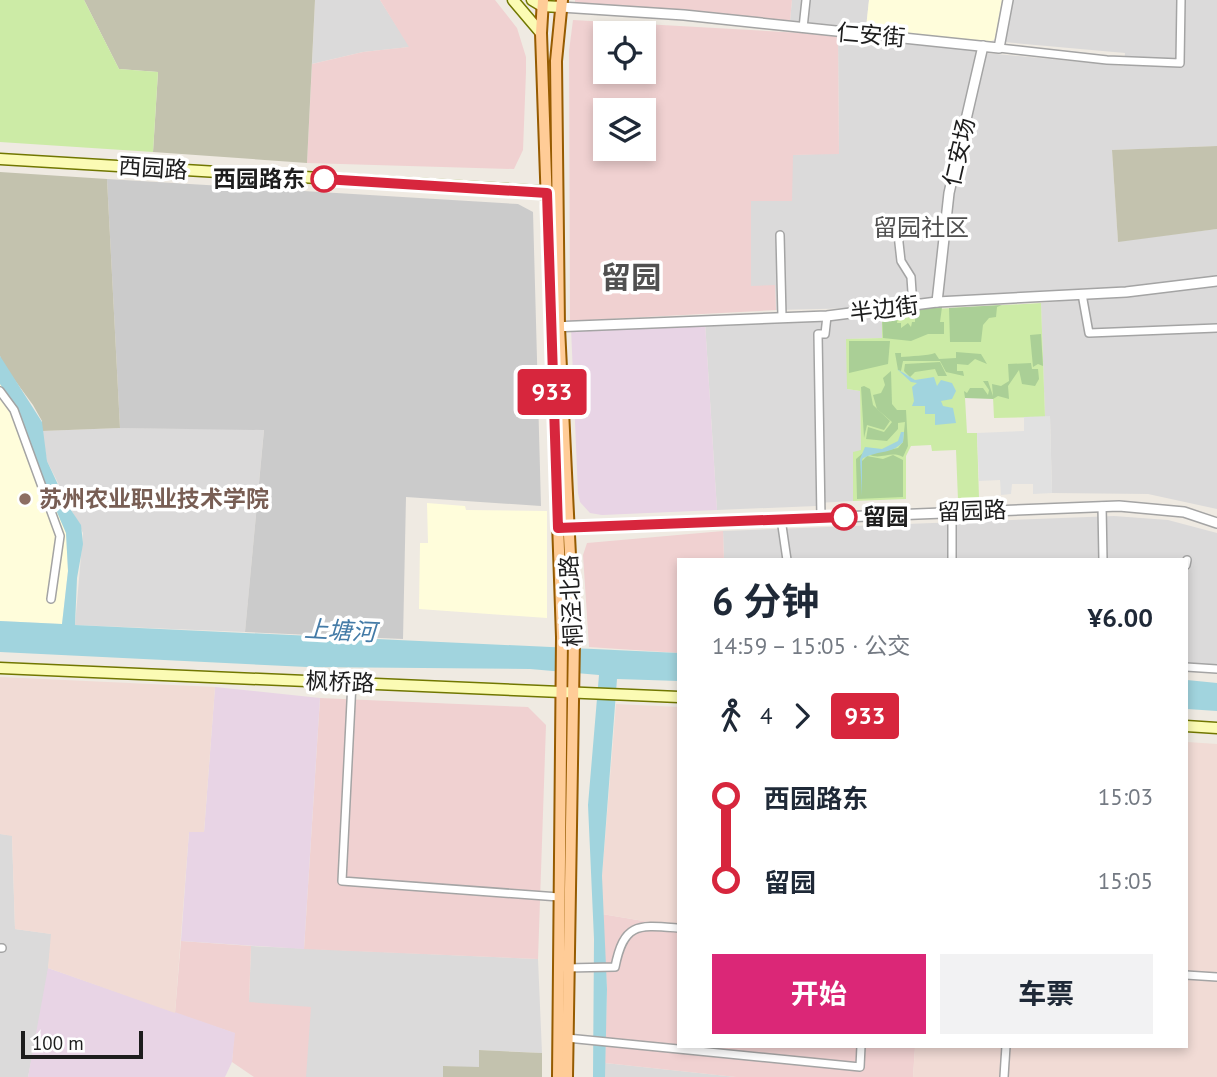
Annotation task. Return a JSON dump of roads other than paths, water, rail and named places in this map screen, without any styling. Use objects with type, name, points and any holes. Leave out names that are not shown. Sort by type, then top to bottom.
[{"type":"main road","points":[[513,0],[541,33]]},
{"type":"main road","points":[[539,2],[562,4]]},
{"type":"main road","name":"桐泾北路","points":[[539,2],[552,192]]},
{"type":"main road","name":"桐泾北路","points":[[558,1077],[563,968],[567,691],[561,672],[562,528],[552,192],[556,61],[562,4]]},
{"type":"main road","name":"西园路","points":[[0,159],[552,192]]},
{"type":"main road","name":"桐泾北路","points":[[562,528],[575,639],[574,674],[567,691],[559,897],[567,1077]]},
{"type":"main road","name":"枫桥路","points":[[0,668],[677,697]]},
{"type":"main road","points":[[1188,726],[1217,728]]},
{"type":"street","points":[[803,28],[806,0]]},
{"type":"street","points":[[999,48],[1008,0]]},
{"type":"street","name":"仁安街","points":[[562,4],[1107,60],[1180,63],[1181,0]]},
{"type":"street","name":"仁安场","points":[[937,302],[949,193],[984,46]]},
{"type":"street","points":[[898,234],[899,256],[911,276],[913,307]]},
{"type":"street","points":[[780,235],[782,316]]},
{"type":"street","name":"半边街","points":[[554,327],[827,316],[937,302],[1082,294],[1217,281]]},
{"type":"street","points":[[1082,294],[1089,333],[1217,328]]},
{"type":"street","points":[[821,518],[818,334],[825,334],[827,316]]},
{"type":"street","points":[[0,391],[14,410],[60,536],[51,599]]},
{"type":"street","points":[[1102,506],[1103,558]]},
{"type":"street","name":"留园路","points":[[562,528],[1102,506],[1167,510],[1217,523]]},
{"type":"street","points":[[952,512],[952,558]]},
{"type":"street","points":[[781,519],[787,558]]},
{"type":"street","points":[[1188,667],[1217,669]]},
{"type":"street","points":[[352,682],[342,881],[559,897]]},
{"type":"street","points":[[563,968],[615,967],[618,949],[634,928],[646,925],[677,928]]},
{"type":"street","points":[[1188,975],[1217,977]]},
{"type":"street","points":[[567,1038],[860,1068],[861,1048]]},
{"type":"street","points":[[1004,1077],[1006,1048]]},
{"type":"water","points":[[0,356],[42,422],[47,461],[67,504],[81,525],[83,544],[77,578],[75,625],[677,653],[677,681],[617,679],[602,876],[607,989],[605,1077],[593,1077],[594,939],[588,805],[599,675],[530,669],[307,667],[0,652],[0,621],[62,624],[68,571],[66,533],[19,412],[0,384]]},
{"type":"water","points":[[897,369],[915,380],[934,377],[937,386],[941,380],[952,383],[956,391],[952,399],[941,401],[943,406],[953,408],[956,423],[935,425],[935,414],[925,414],[925,406],[912,406],[912,387],[917,383],[911,382]]},
{"type":"water","points":[[901,432],[904,432],[903,442],[898,446],[862,459],[862,496],[860,459],[865,447],[882,449],[898,441]]},
{"type":"water","points":[[1188,680],[1217,683],[1217,711],[1188,709]]},
{"type":"place","name":"西园路东","points":[[324,179]]},
{"type":"place","name":"苏州农业职业技术学院","points":[[25,499]]},
{"type":"place","name":"留园","points":[[844,517]]},
{"type":"district","name":"留园社区","points":[[921,228]]},
{"type":"district","name":"留园","points":[[631,278]]},
{"type":"water label","name":"上塘河","points":[[340,631]]}]
